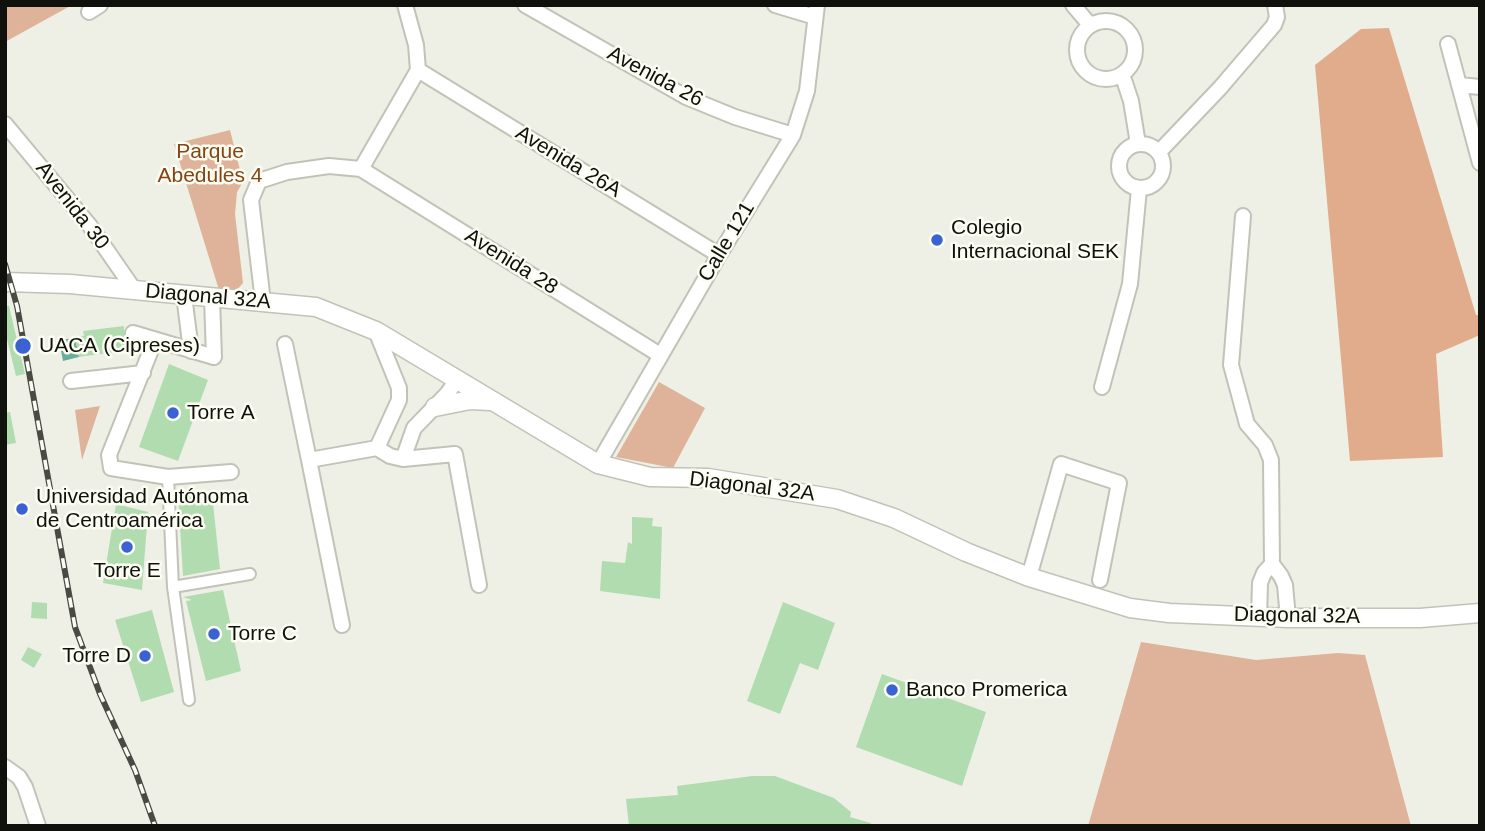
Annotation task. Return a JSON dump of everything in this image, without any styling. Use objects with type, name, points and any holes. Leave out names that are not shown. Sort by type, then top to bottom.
[{"type":"street","points":[[263,302],[251,200],[259,181],[287,172],[329,166],[362,169],[418,70],[416,44],[405,5]]},
{"type":"street","name":"Avenida 26","points":[[525,5],[686,97],[735,117],[793,135]]},
{"type":"street","points":[[775,5],[816,11]]},
{"type":"street","points":[[1073,5],[1090,25]]},
{"type":"street","points":[[1159,152],[1220,88],[1274,25],[1277,17],[1275,5]]},
{"type":"street","name":"Calle 121","points":[[598,464],[719,255],[793,135],[807,91],[816,11]]},
{"type":"street","points":[[1112,21],[1130,34],[1134,44],[1134,56],[1130,66],[1122,74],[1100,78],[1090,74],[1082,65],[1077,55],[1078,44],[1082,33],[1090,25],[1112,21]]},
{"type":"street","points":[[1448,44],[1480,163]]},
{"type":"street","name":"Avenida 26A","points":[[418,70],[719,255]]},
{"type":"street","points":[[1122,74],[1131,101],[1138,144]]},
{"type":"street","points":[[1459,85],[1480,87]]},
{"type":"street","name":"Avenida 30","points":[[5,124],[90,226],[135,291]]},
{"type":"street","points":[[1138,144],[1146,144],[1159,152],[1164,169],[1161,177],[1148,188],[1139,189],[1126,183],[1119,170],[1121,156],[1125,150],[1138,144]]},
{"type":"street","name":"Avenida 28","points":[[362,169],[660,355]]},
{"type":"street","points":[[1102,387],[1130,284],[1139,189]]},
{"type":"street","points":[[1243,216],[1231,365],[1247,424],[1265,444],[1271,460],[1272,564],[1282,576],[1288,618]]},
{"type":"street","name":"Diagonal 32A","points":[[5,282],[70,284],[316,307],[376,331],[598,464],[650,477],[708,478],[837,499],[894,518],[966,552],[1030,577],[1130,608],[1169,613],[1288,618],[1420,618],[1480,613]]},
{"type":"street","points":[[184,295],[191,351]]},
{"type":"street","points":[[133,333],[214,357],[212,298]]},
{"type":"street","points":[[376,331],[399,388],[399,400],[377,448]]},
{"type":"street","points":[[155,340],[109,455],[111,467],[168,477],[231,472]]},
{"type":"street","points":[[285,344],[342,625]]},
{"type":"street","points":[[71,381],[143,373]]},
{"type":"street","points":[[403,459],[414,428],[457,380]]},
{"type":"street","points":[[435,407],[470,400],[492,401]]},
{"type":"street","points":[[309,460],[377,448],[390,456],[403,459],[455,454],[479,585]]},
{"type":"street","points":[[1030,577],[1061,464],[1119,483],[1100,580]]},
{"type":"street","points":[[168,477],[173,587],[190,700]]},
{"type":"street","points":[[1259,617],[1260,583],[1272,564]]},
{"type":"street","points":[[173,587],[250,574]]},
{"type":"street","points":[[5,767],[19,777],[25,787],[38,826]]},
{"type":"green space","points":[[5,5],[72,5],[5,42]]},
{"type":"green space","name":"Parque Abedules 4","points":[[230,130],[243,182],[237,192],[235,214],[243,283],[236,291],[219,290],[174,144]]},
{"type":"green space","points":[[659,382],[705,408],[673,468],[616,457]]},
{"type":"green space","points":[[100,406],[82,460],[75,410]]},
{"type":"green space","points":[[1141,642],[1256,660],[1338,653],[1365,655],[1411,826],[1088,826]]},
{"type":"shaded area","points":[[1389,28],[1476,315],[1480,315],[1480,335],[1436,354],[1443,457],[1350,461],[1315,65],[1361,29]]},
{"type":"water","points":[[75,338],[79,357],[63,361],[59,340]]},
{"type":"building","points":[[5,306],[9,306],[25,374],[16,376],[5,331]]},
{"type":"building","points":[[124,326],[129,350],[79,357],[75,337],[84,336],[83,331]]},
{"type":"building","name":"Torre A","points":[[169,364],[208,380],[178,461],[139,447]]},
{"type":"building","points":[[10,412],[16,443],[5,445],[5,413]]},
{"type":"building","points":[[178,494],[212,494],[220,569],[183,576]]},
{"type":"building","name":"Torre E","points":[[116,504],[148,512],[142,590],[103,583]]},
{"type":"building","points":[[632,517],[653,518],[652,526],[662,527],[660,599],[600,591],[602,561],[625,563],[628,542],[632,544]]},
{"type":"building","name":"Torre C","points":[[223,590],[241,671],[206,681],[186,601],[192,600],[183,597]]},
{"type":"building","points":[[32,602],[47,603],[47,619],[31,618]]},
{"type":"building","points":[[783,602],[835,623],[818,670],[800,663],[780,714],[747,701]]},
{"type":"building","name":"Torre D","points":[[152,610],[174,692],[141,702],[115,620]]},
{"type":"building","points":[[28,647],[42,654],[34,668],[21,660]]},
{"type":"building","points":[[882,674],[986,712],[962,786],[856,747]]},
{"type":"building","points":[[752,776],[775,776],[834,798],[851,812],[850,817],[871,823],[870,826],[629,826],[626,799],[678,795],[677,786]]},
{"type":"railway","points":[[5,264],[17,306],[75,627],[100,694],[135,770],[155,826]]},
{"type":"place","name":"Colegio Internacional SEK","points":[[937,240]]},
{"type":"place","name":"UACA (Cipreses)","points":[[23,346]]},
{"type":"place","name":"Torre A","points":[[173,413]]},
{"type":"place","name":"Universidad Autónoma de Centroamérica","points":[[22,509]]},
{"type":"place","name":"Torre E","points":[[127,547]]},
{"type":"place","name":"Torre C","points":[[214,634]]},
{"type":"place","name":"Torre D","points":[[145,656]]},
{"type":"place","name":"Banco Promerica","points":[[892,690]]}]
